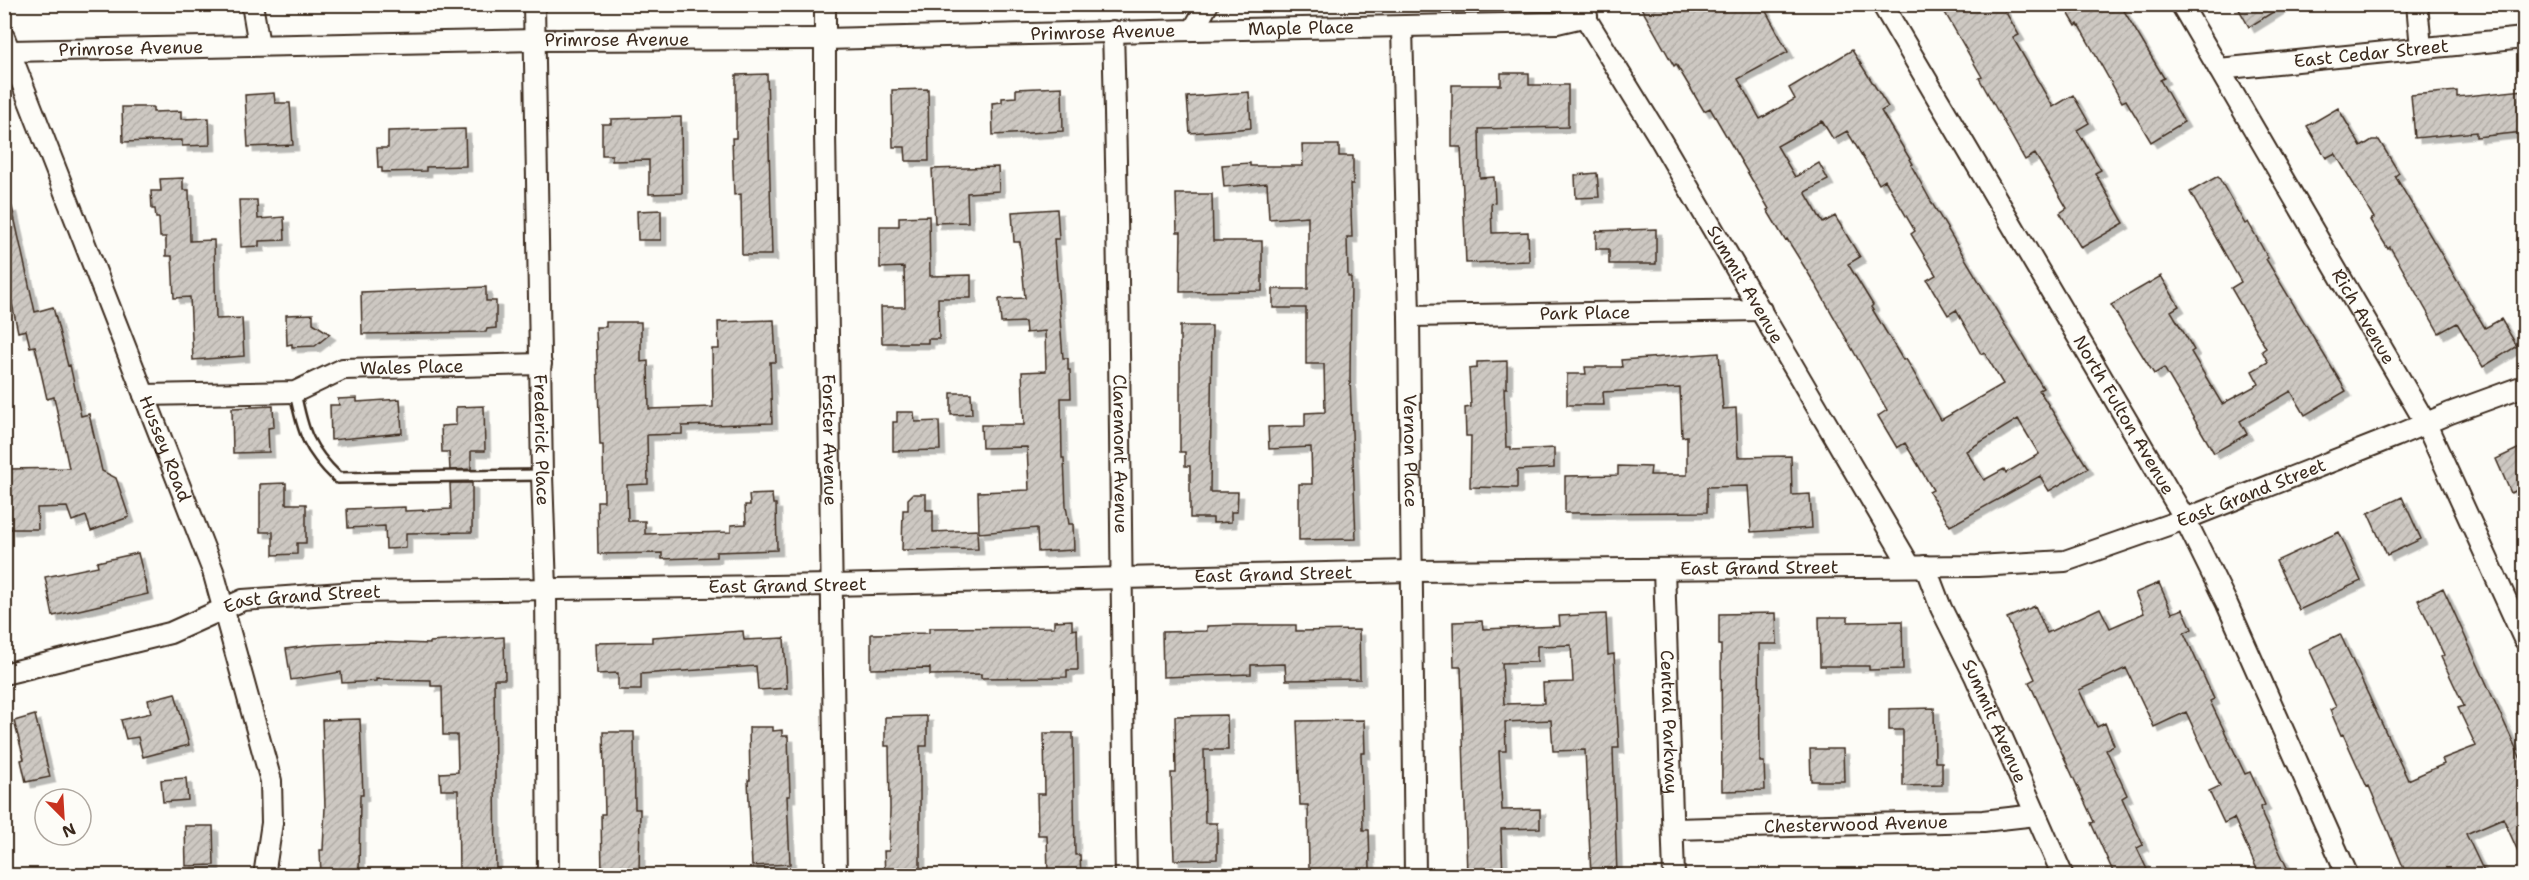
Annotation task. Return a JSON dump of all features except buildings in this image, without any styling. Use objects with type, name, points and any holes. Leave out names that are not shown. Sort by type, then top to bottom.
[{"type":"street","points":[[252,4],[259,45]]},
{"type":"street","name":"Frederick Place","points":[[534,4],[546,588],[548,876]]},
{"type":"street","name":"Forster Avenue","points":[[825,4],[836,876]]},
{"type":"street","name":"Primrose Avenue","points":[[8,44],[259,45],[536,40],[825,39],[1193,30],[1208,4]]},
{"type":"street","name":"North Fulton Avenue","points":[[1882,4],[2185,519],[2227,604],[2348,876]]},
{"type":"street","name":"Rich Avenue","points":[[2181,4],[2426,422],[2524,639]]},
{"type":"street","points":[[2417,4],[2421,48]]},
{"type":"street","name":"Maple Place","points":[[1193,30],[1557,23],[1582,10]]},
{"type":"street","name":"Summit Avenue","points":[[1582,10],[1761,310],[1918,566],[1975,676],[2063,876]]},
{"type":"street","name":"Vernon Place","points":[[1402,27],[1409,316],[1415,876]]},
{"type":"street","name":"Claremont Avenue","points":[[1113,31],[1119,250],[1120,578],[1126,876]]},
{"type":"street","name":"East Cedar Street","points":[[2219,69],[2524,38]]},
{"type":"street","name":"Hussey Road","points":[[8,44],[213,572],[225,610],[271,781],[272,823],[264,876]]},
{"type":"street","name":"Park Place","points":[[1409,316],[1761,310]]},
{"type":"street","name":"Wales Place","points":[[144,396],[295,392],[343,369],[541,364]]},
{"type":"street","name":"East Grand Street","points":[[4,674],[170,633],[243,600],[297,595],[1410,571],[1918,566],[2065,561],[2185,519],[2426,422],[2524,386]]},
{"type":"street","name":"Central Parkway","points":[[1664,569],[1674,876]]},
{"type":"street","name":"Chesterwood Avenue","points":[[1674,829],[1983,821],[2036,815]]},
{"type":"lane","points":[[295,392],[302,430],[319,459],[338,478],[542,475]]}]
